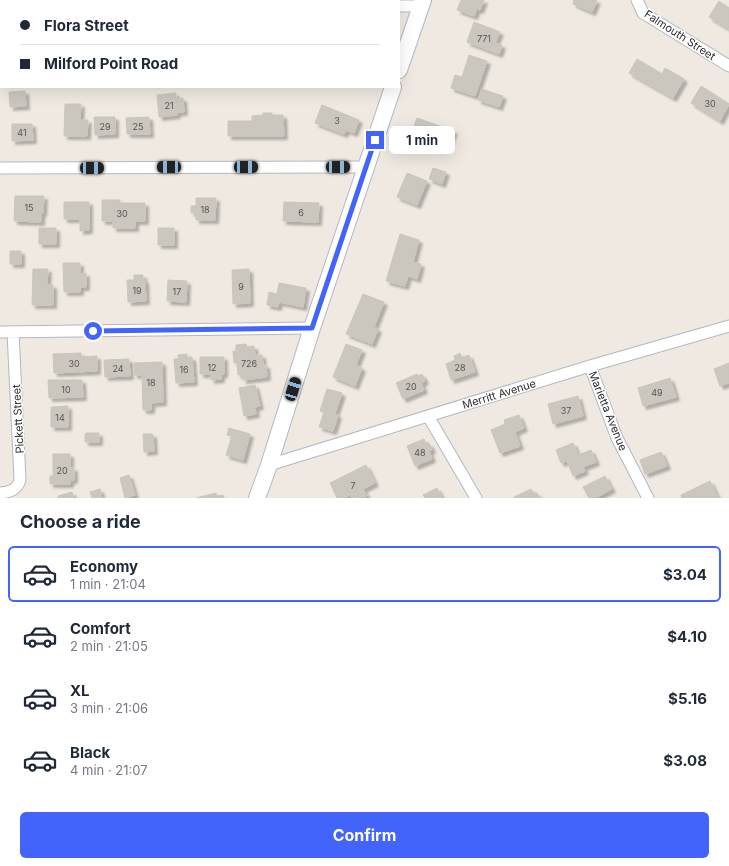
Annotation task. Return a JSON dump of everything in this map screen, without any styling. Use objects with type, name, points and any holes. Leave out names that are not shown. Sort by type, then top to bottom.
[{"type":"main road","points":[[400,67],[422,3]]},
{"type":"main road","points":[[257,498],[393,88]]},
{"type":"street","name":"Falmouth Street","points":[[637,0],[643,13],[729,66]]},
{"type":"street","points":[[400,6],[422,3]]},
{"type":"street","points":[[0,168],[366,167]]},
{"type":"street","name":"Merritt Avenue","points":[[269,465],[590,366],[729,326]]},
{"type":"street","points":[[0,332],[312,328]]},
{"type":"street","name":"Pickett Street","points":[[0,493],[8,492],[16,488],[20,480],[13,332]]},
{"type":"street","name":"Marietta Avenue","points":[[590,366],[617,438],[648,498]]},
{"type":"street","points":[[428,416],[476,498]]},
{"type":"building","points":[[461,0],[484,0],[480,10],[477,9],[474,16],[457,10]]},
{"type":"building","points":[[574,0],[597,0],[592,12],[573,4]]},
{"type":"building","points":[[719,1],[729,8],[729,29],[709,17]]},
{"type":"building","points":[[474,22],[500,32],[495,43],[502,45],[499,54],[467,42]]},
{"type":"building","points":[[469,55],[487,61],[475,96],[451,88],[455,75],[462,77]]},
{"type":"building","points":[[637,59],[662,74],[665,68],[684,79],[673,98],[629,73]]},
{"type":"building","points":[[701,86],[729,104],[720,121],[691,103]]},
{"type":"building","points":[[482,89],[503,96],[499,107],[478,100]]},
{"type":"building","points":[[25,91],[26,106],[10,107],[9,92]]},
{"type":"building","points":[[176,93],[176,99],[183,98],[184,112],[177,112],[177,115],[159,117],[157,95]]},
{"type":"building","points":[[65,104],[81,104],[80,120],[88,120],[87,136],[64,136]]},
{"type":"building","points":[[322,105],[359,120],[354,133],[346,130],[344,134],[315,123]]},
{"type":"building","points":[[263,113],[283,115],[284,136],[228,136],[228,121],[252,121],[252,116],[263,115]]},
{"type":"building","points":[[94,117],[115,117],[115,134],[95,135]]},
{"type":"building","points":[[149,117],[150,134],[127,134],[126,118]]},
{"type":"building","points":[[417,118],[454,131],[447,147],[411,134]]},
{"type":"building","points":[[12,124],[32,124],[33,140],[12,141]]},
{"type":"building","points":[[433,168],[446,172],[442,184],[429,179]]},
{"type":"building","points":[[407,173],[427,181],[417,205],[397,197]]},
{"type":"building","points":[[15,196],[44,196],[41,222],[14,221]]},
{"type":"building","points":[[196,198],[216,198],[215,220],[196,220],[196,212],[191,213],[191,206],[196,206]]},
{"type":"building","points":[[102,200],[120,200],[120,203],[145,203],[145,221],[135,221],[135,228],[113,228],[113,221],[102,221]]},
{"type":"building","points":[[64,202],[89,202],[89,230],[80,231],[80,219],[64,219]]},
{"type":"building","points":[[284,202],[319,203],[318,222],[283,221]]},
{"type":"building","points":[[39,228],[56,228],[56,244],[39,244]]},
{"type":"building","points":[[158,228],[174,228],[174,245],[158,245]]},
{"type":"building","points":[[400,234],[419,240],[413,262],[421,264],[417,279],[408,276],[405,286],[386,281]]},
{"type":"building","points":[[10,251],[21,251],[21,264],[10,264]]},
{"type":"building","points":[[63,263],[80,263],[80,274],[86,273],[86,287],[80,287],[80,292],[64,292]]},
{"type":"building","points":[[33,269],[48,269],[47,285],[53,285],[53,305],[32,305]]},
{"type":"building","points":[[249,269],[250,303],[233,304],[232,270]]},
{"type":"building","points":[[134,275],[143,275],[143,280],[145,280],[146,301],[128,302],[127,280],[134,280]]},
{"type":"building","points":[[168,280],[187,281],[186,302],[167,301]]},
{"type":"building","points":[[279,283],[306,288],[303,307],[279,302],[278,307],[267,305],[269,292],[277,294]]},
{"type":"building","points":[[363,294],[384,302],[374,327],[378,329],[372,344],[346,334]]},
{"type":"building","points":[[246,344],[247,347],[254,346],[255,355],[262,355],[263,365],[266,365],[267,377],[243,380],[243,375],[238,375],[237,363],[234,363],[233,351],[236,351],[236,345]]},
{"type":"building","points":[[346,344],[362,350],[356,365],[362,368],[355,386],[333,377]]},
{"type":"building","points":[[81,353],[81,357],[97,356],[97,371],[54,373],[53,354]]},
{"type":"building","points":[[460,353],[462,358],[469,355],[475,372],[451,380],[446,364],[455,360],[454,356]]},
{"type":"building","points":[[187,354],[187,358],[192,357],[194,382],[176,383],[174,359],[178,359],[178,355]]},
{"type":"building","points":[[200,357],[224,357],[224,374],[221,374],[221,379],[211,380],[211,374],[200,374]]},
{"type":"building","points":[[129,359],[130,376],[105,377],[105,360]]},
{"type":"building","points":[[162,362],[163,402],[151,403],[151,410],[143,410],[142,375],[134,375],[134,363]]},
{"type":"building","points":[[729,363],[729,383],[720,386],[714,369]]},
{"type":"building","points":[[417,374],[418,376],[422,374],[425,381],[421,383],[424,390],[403,399],[396,383]]},
{"type":"building","points":[[670,378],[676,397],[643,406],[638,388]]},
{"type":"building","points":[[48,380],[82,380],[83,397],[49,398]]},
{"type":"building","points":[[255,385],[260,406],[255,407],[256,414],[244,416],[239,388]]},
{"type":"building","points":[[327,389],[342,393],[335,414],[338,415],[333,431],[319,427],[324,412],[320,411]]},
{"type":"building","points":[[578,396],[583,416],[553,424],[548,404]]},
{"type":"building","points":[[68,406],[68,427],[51,427],[51,407]]},
{"type":"building","points":[[519,415],[524,428],[515,432],[520,446],[500,453],[491,430],[505,424],[504,420]]},
{"type":"building","points":[[229,428],[250,434],[243,460],[226,455],[232,436],[227,435]]},
{"type":"building","points":[[86,433],[99,433],[99,442],[85,442]]},
{"type":"building","points":[[143,434],[153,435],[154,451],[144,452]]},
{"type":"building","points":[[424,439],[426,445],[429,443],[432,450],[429,451],[432,459],[415,466],[407,446]]},
{"type":"building","points":[[573,443],[578,455],[591,450],[596,462],[583,467],[585,471],[573,476],[567,461],[561,463],[556,450]]},
{"type":"building","points":[[661,452],[667,466],[645,474],[640,460]]},
{"type":"building","points":[[53,454],[70,454],[70,468],[74,468],[74,480],[70,480],[70,484],[50,484],[50,476],[53,476]]},
{"type":"building","points":[[366,465],[375,483],[363,489],[367,496],[363,498],[352,498],[350,495],[345,498],[337,498],[330,483]]},
{"type":"building","points":[[129,475],[135,495],[125,498],[120,478]]},
{"type":"building","points":[[605,476],[612,489],[595,498],[589,498],[583,487]]},
{"type":"building","points":[[710,481],[718,498],[682,498],[681,495]]},
{"type":"building","points":[[437,488],[442,498],[425,498],[423,495]]},
{"type":"building","points":[[100,489],[102,498],[92,498],[90,492]]},
{"type":"building","points":[[531,489],[534,494],[537,493],[540,498],[514,498],[514,497]]},
{"type":"building","points":[[72,492],[73,498],[58,498],[58,496]]},
{"type":"building","points":[[216,493],[217,496],[223,495],[224,498],[196,498]]},
{"type":"route","points":[[93,331],[312,328],[375,140]]}]
